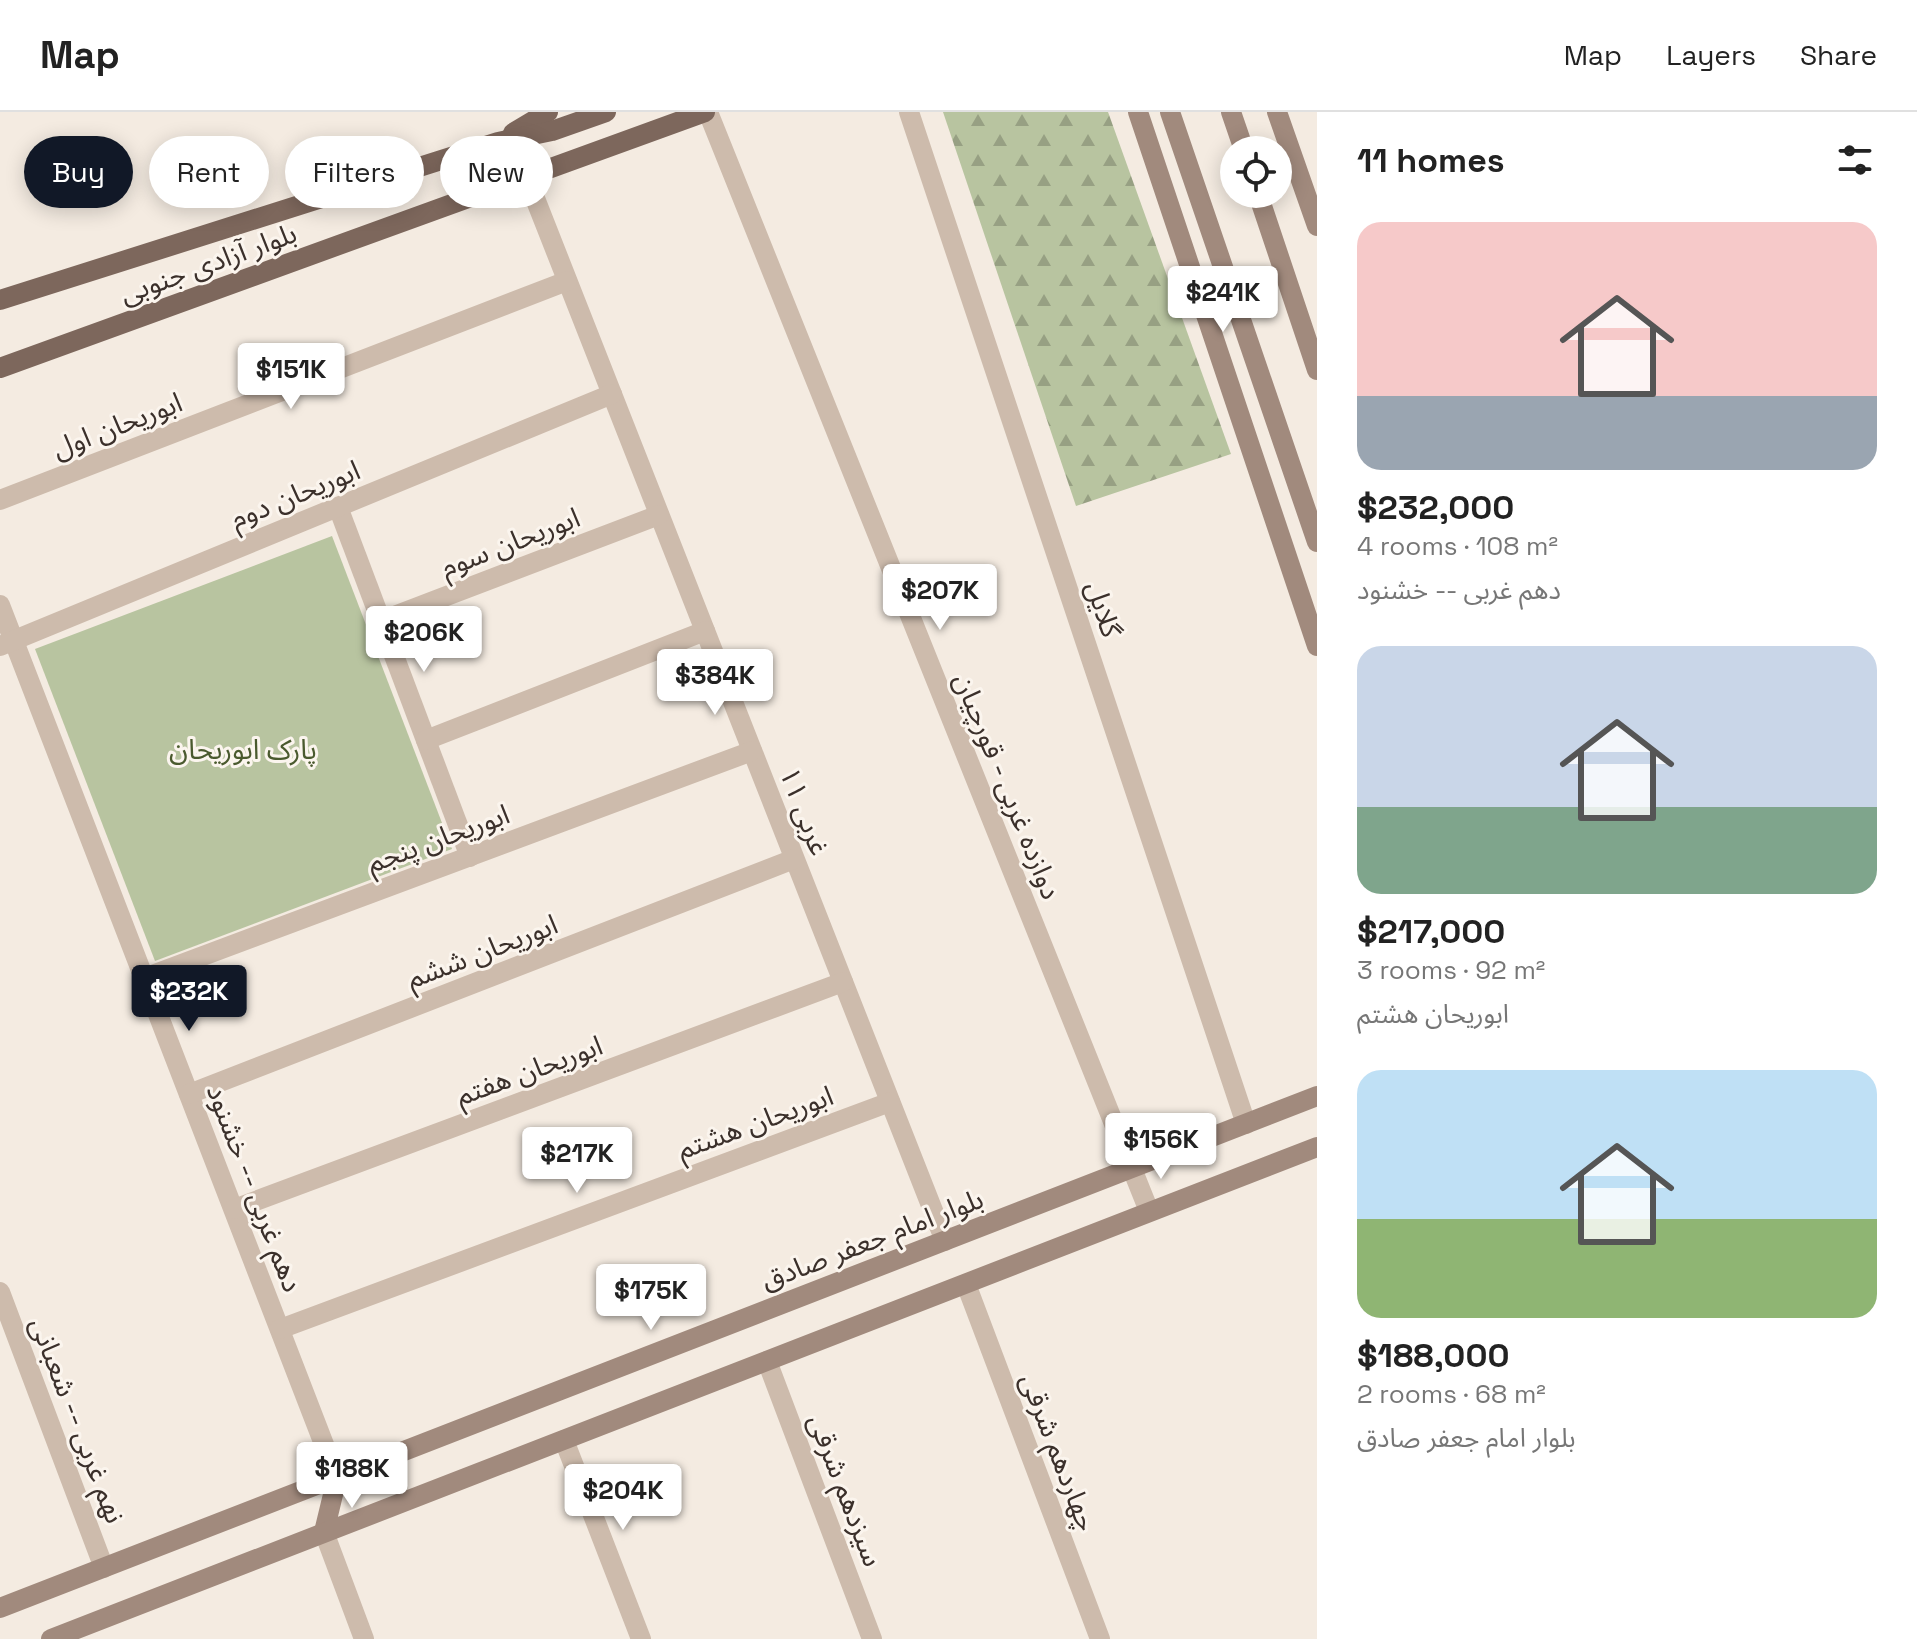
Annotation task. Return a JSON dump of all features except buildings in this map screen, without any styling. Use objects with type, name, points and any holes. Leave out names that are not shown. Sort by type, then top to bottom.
[{"type":"main road","points":[[508,136],[548,112]]},
{"type":"main road","name":"بلوار آزادی جنوبی","points":[[527,136],[606,112]]},
{"type":"main road","name":"بلوار آزادی جنوبی","points":[[553,168],[706,112]]},
{"type":"main road","points":[[1138,112],[1317,646]]},
{"type":"main road","points":[[1170,112],[1317,542]]},
{"type":"main road","points":[[1231,112],[1239,136]]},
{"type":"main road","points":[[1277,112],[1317,226]]},
{"type":"main road","name":"بلوار آزادی جنوبی","points":[[0,300],[440,160]]},
{"type":"main road","name":"بلوار آزادی جنوبی","points":[[0,368],[444,208]]},
{"type":"main road","points":[[1263,208],[1317,370]]},
{"type":"main road","name":"بلوار امام جعفر صادق","points":[[0,1608],[1317,1096]]},
{"type":"main road","points":[[51,1639],[1317,1147]]},
{"type":"main road","points":[[324,1532],[337,1478]]},
{"type":"street","name":"دوازده غربی - قورچیان","points":[[706,112],[1149,1211]]},
{"type":"street","name":"گلایل","points":[[909,112],[1246,1124]]},
{"type":"street","name":"۱۱ غربی","points":[[539,208],[945,1241]]},
{"type":"street","name":"ابوریحان اول","points":[[0,500],[567,281]]},
{"type":"street","name":"ابوریحان دوم","points":[[7,644],[612,394]]},
{"type":"street","points":[[338,507],[470,857]]},
{"type":"street","name":"ابوریحان سوم","points":[[381,621],[659,515]]},
{"type":"street","name":"دهم غربی -- خشنود","points":[[0,605],[7,644],[144,978],[337,1478]]},
{"type":"street","points":[[426,740],[705,631]]},
{"type":"street","name":"ابوریحان پنجم","points":[[144,978],[752,751]]},
{"type":"street","name":"ابوریحان ششم","points":[[189,1094],[794,859]]},
{"type":"street","name":"ابوریحان هفتم","points":[[234,1209],[843,982]]},
{"type":"street","name":"ابوریحان هشتم","points":[[280,1329],[890,1102]]},
{"type":"street","name":"چهاردهم شرقی","points":[[966,1284],[1100,1639]]},
{"type":"street","name":"نهم غربی -- شعبانی","points":[[0,1292],[104,1568]]},
{"type":"street","name":"سیزدهم شرقی","points":[[767,1361],[872,1639]]},
{"type":"street","points":[[564,1440],[641,1639]]},
{"type":"street","points":[[324,1532],[364,1639]]},
{"type":"green space","points":[[943,112],[1108,112],[1231,454],[1076,506]]},
{"type":"green space","name":"پارک ابوریحان","points":[[332,536],[452,849],[155,961],[35,649]]}]
